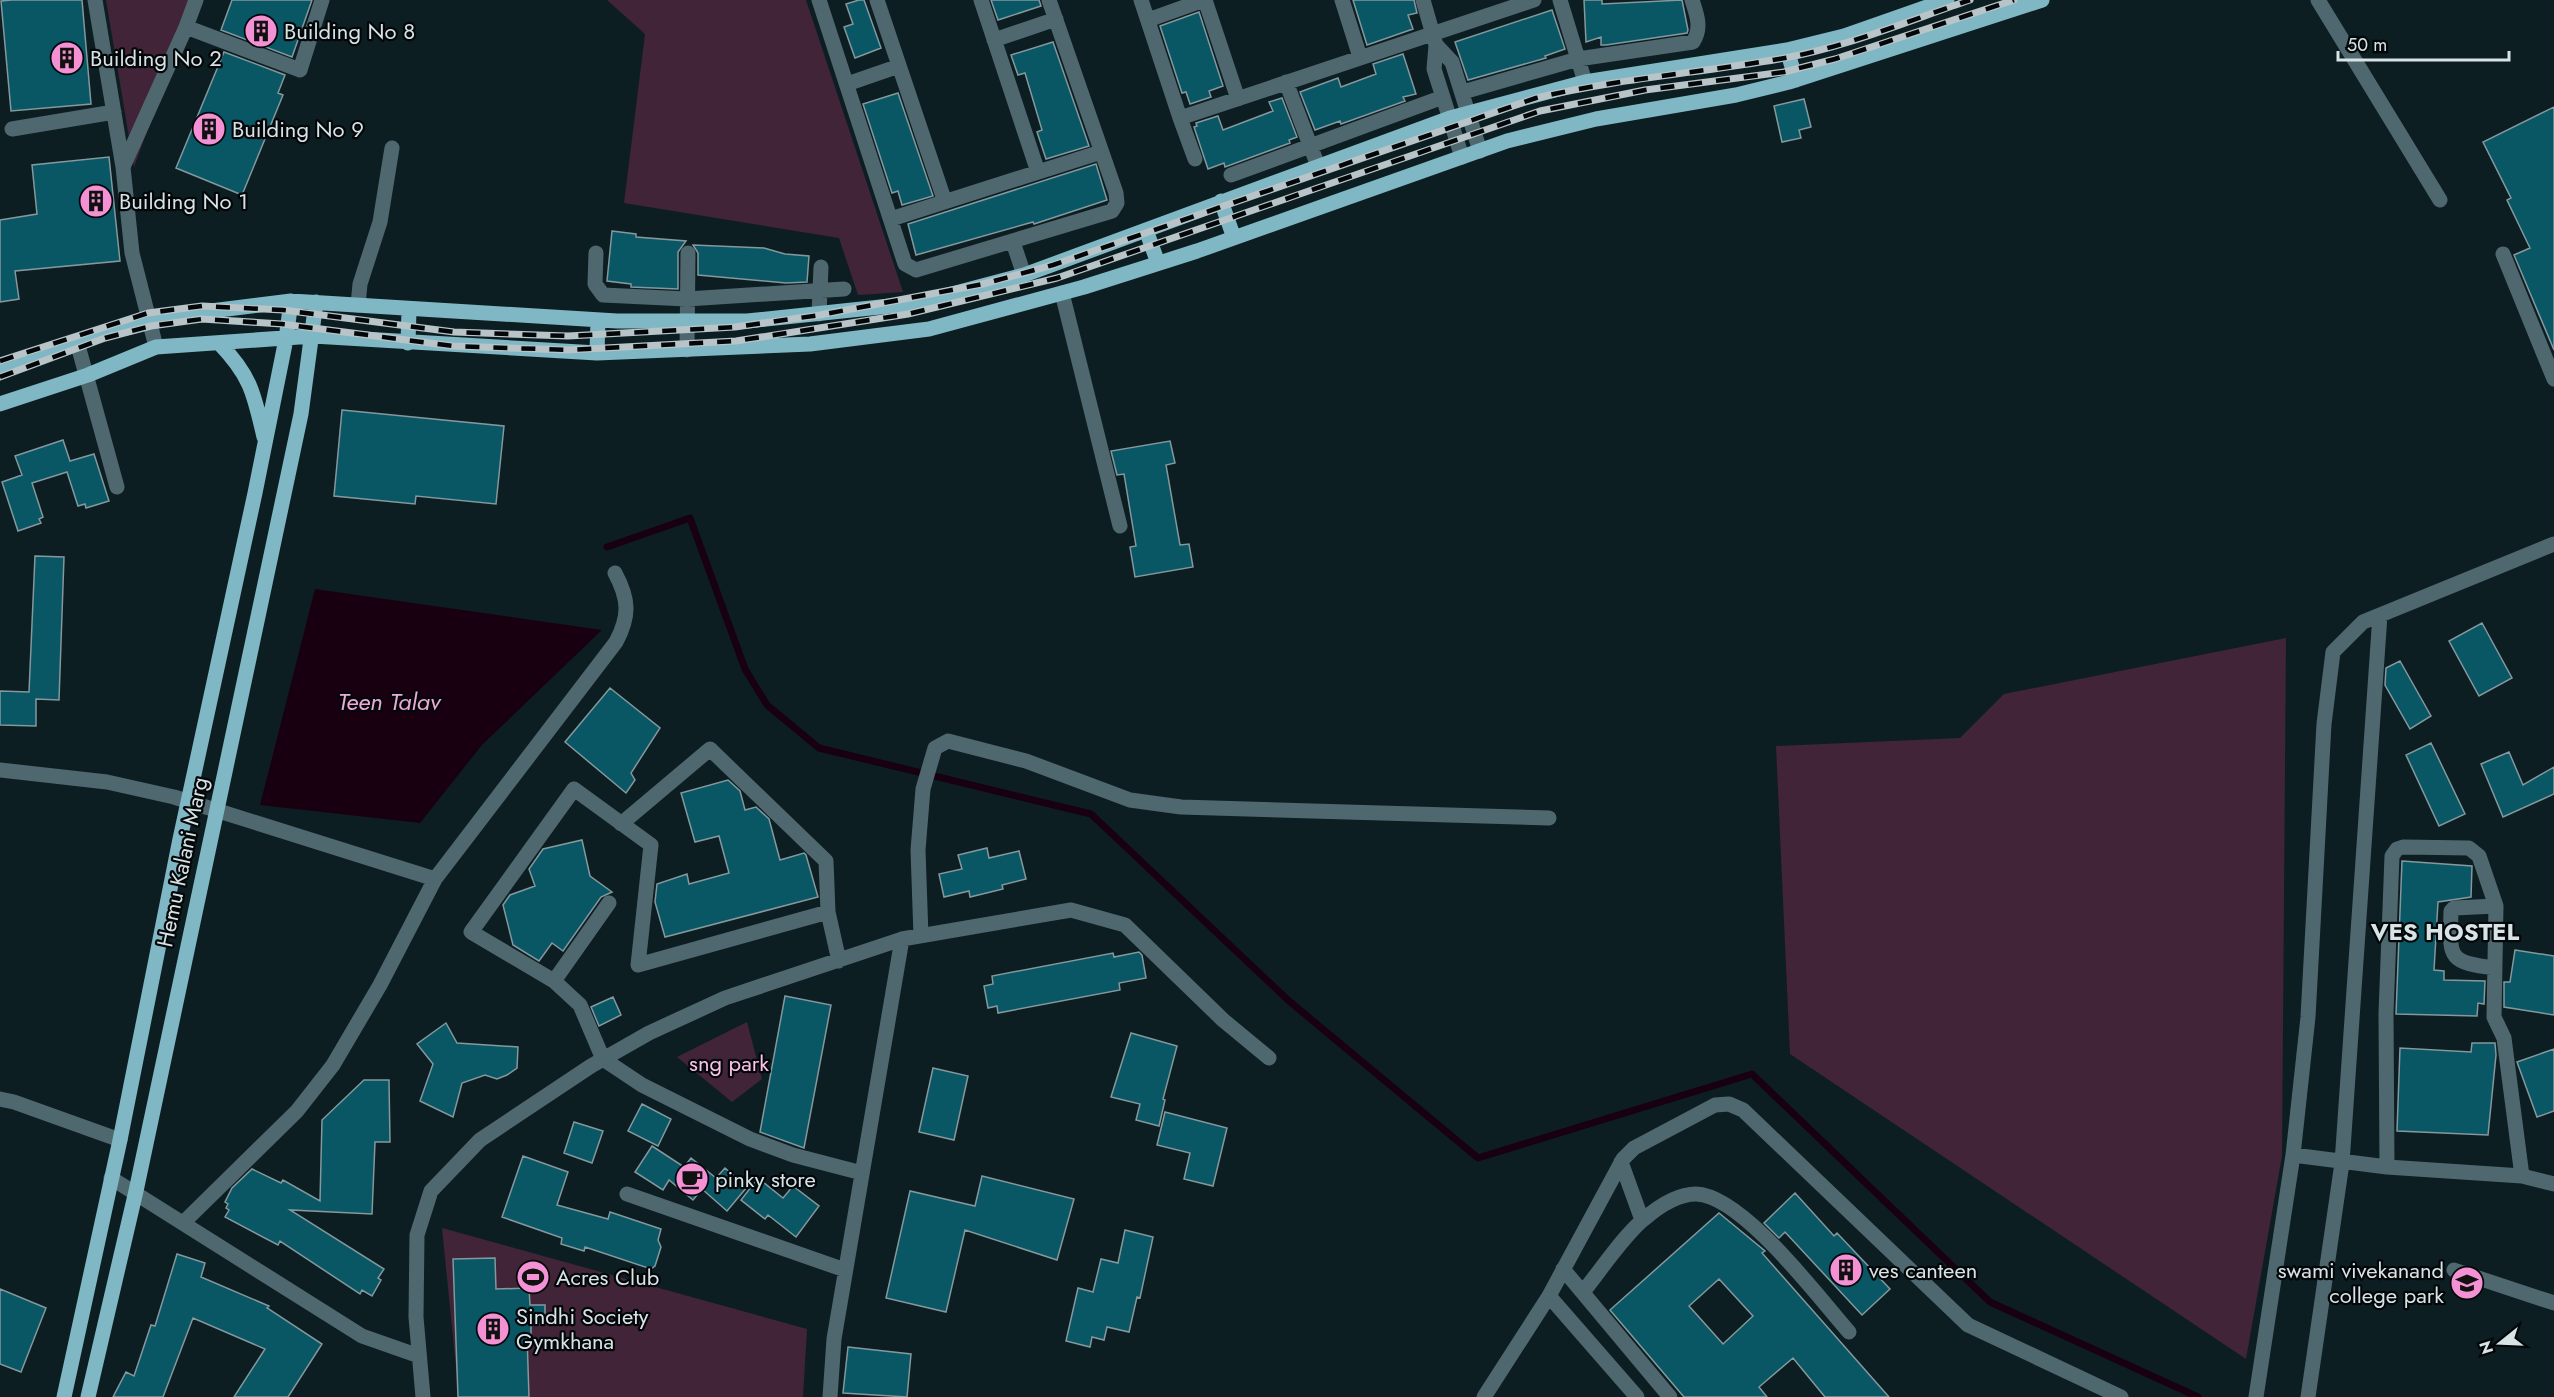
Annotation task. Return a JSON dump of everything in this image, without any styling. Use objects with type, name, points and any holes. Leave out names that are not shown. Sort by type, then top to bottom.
[{"type":"main road","points":[[0,366],[147,319],[291,301],[598,320],[687,321],[747,321],[918,303],[1024,275],[1450,118],[1585,82],[1787,50],[1844,36],[1947,0]]},
{"type":"main road","points":[[0,404],[88,375],[156,347],[313,336],[597,353],[810,344],[928,329],[1158,264],[1508,141],[1596,119],[1736,95],[1796,80],[2020,3],[2042,0]]},
{"type":"main road","points":[[1787,50],[1796,80]]},
{"type":"main road","points":[[1221,201],[1234,238]]},
{"type":"main road","points":[[1146,230],[1158,264]]},
{"type":"main road","points":[[64,1397],[120,1140],[188,802],[266,442],[291,301]]},
{"type":"main road","name":"Hemu Kalani Marg","points":[[88,1397],[136,1191],[301,414],[316,302]]},
{"type":"main road","points":[[885,307],[891,335]]},
{"type":"main road","points":[[408,343],[409,310]]},
{"type":"main road","points":[[810,344],[814,315]]},
{"type":"main road","points":[[597,353],[598,320]]},
{"type":"main road","points":[[219,343],[239,364],[255,395],[266,442]]},
{"type":"street","points":[[95,0],[123,167],[132,253],[156,347]]},
{"type":"street","points":[[123,167],[196,0]]},
{"type":"street","points":[[186,27],[300,70],[322,0]]},
{"type":"street","points":[[819,0],[905,264],[916,270],[1112,211],[1117,203],[1116,193],[1049,0]]},
{"type":"street","points":[[877,0],[945,202]]},
{"type":"street","points":[[981,0],[1038,172]]},
{"type":"street","points":[[1142,0],[1195,159]]},
{"type":"street","points":[[1148,20],[1205,0],[1238,99]]},
{"type":"street","points":[[1342,0],[1360,57]]},
{"type":"street","points":[[1423,0],[1434,39],[1434,69],[1462,157]]},
{"type":"street","points":[[1180,118],[1360,57],[1434,39],[1498,6],[1534,0]]},
{"type":"street","points":[[1560,0],[1585,82]]},
{"type":"street","points":[[1463,92],[1578,58],[1693,42],[1698,35],[1699,21],[1692,0]]},
{"type":"street","points":[[2318,0],[2440,200]]},
{"type":"street","points":[[994,40],[1056,19]]},
{"type":"street","points":[[1434,39],[1452,62],[1470,113],[1480,151]]},
{"type":"street","points":[[847,84],[899,66]]},
{"type":"street","points":[[1286,82],[1317,166]]},
{"type":"street","points":[[1231,176],[1443,98]]},
{"type":"street","points":[[12,129],[114,112]]},
{"type":"street","points":[[358,305],[360,284],[380,222],[392,148]]},
{"type":"street","points":[[891,219],[1101,152]]},
{"type":"street","points":[[1013,242],[1024,275]]},
{"type":"street","points":[[596,253],[595,284],[603,295],[687,299],[844,289]]},
{"type":"street","points":[[687,350],[688,254]]},
{"type":"street","points":[[2503,254],[2554,379]]},
{"type":"street","points":[[814,315],[820,292],[821,267]]},
{"type":"street","points":[[1062,293],[1120,526]]},
{"type":"street","points":[[77,342],[88,375],[117,487]]},
{"type":"street","points":[[2257,1390],[2293,1155],[2308,1017],[2324,724],[2333,652],[2363,622],[2554,544]]},
{"type":"street","points":[[184,1222],[297,1111],[333,1065],[380,985],[435,879],[616,642],[625,626],[629,608],[624,590],[615,573]]},
{"type":"street","points":[[2308,1397],[2342,1163],[2380,615]]},
{"type":"street","points":[[921,936],[918,850],[923,789],[935,748],[940,743],[956,741],[1026,761],[1130,800],[1181,807],[1549,818]]},
{"type":"street","points":[[621,824],[710,749],[826,861],[828,912],[839,961]]},
{"type":"street","points":[[0,770],[108,782],[188,802],[435,879]]},
{"type":"street","points":[[828,912],[638,965],[651,845],[573,789],[471,932],[554,981],[580,1005],[603,1059],[687,1110],[750,1139],[793,1155],[862,1173]]},
{"type":"street","points":[[2387,1167],[2386,1013],[2394,852],[2403,847],[2469,848],[2479,856],[2496,906],[2494,1017],[2504,1038],[2522,1176]]},
{"type":"street","points":[[554,981],[609,903]]},
{"type":"street","points":[[2495,968],[2466,965],[2457,959],[2450,946],[2451,910],[2496,906]]},
{"type":"street","points":[[423,1397],[416,1317],[417,1235],[431,1191],[480,1140],[603,1059],[650,1033],[725,998],[902,939],[1071,909],[1125,925],[1223,1020],[1269,1058]]},
{"type":"street","points":[[830,1397],[834,1339],[902,939]]},
{"type":"street","points":[[0,1100],[14,1102],[120,1140]]},
{"type":"street","points":[[1485,1396],[1549,1296],[1621,1162],[1634,1148],[1715,1105],[1729,1104],[1743,1110],[1968,1325],[2121,1397]]},
{"type":"street","points":[[2293,1155],[2342,1163],[2552,1180]]},
{"type":"street","points":[[1621,1162],[1642,1220]]},
{"type":"street","points":[[111,1178],[136,1191],[362,1336],[419,1356]]},
{"type":"street","points":[[627,1194],[845,1270]]},
{"type":"street","points":[[1583,1293],[1642,1220],[1672,1200],[1696,1194],[1712,1197],[1755,1225],[1850,1332]]},
{"type":"street","points":[[1563,1269],[1670,1397]]},
{"type":"street","points":[[2454,1270],[2554,1303]]},
{"type":"street","points":[[1549,1296],[1637,1397]]},
{"type":"green space","points":[[106,0],[195,0],[134,167]]},
{"type":"green space","points":[[607,0],[806,0],[903,292],[858,295],[839,238],[624,203],[645,34]]},
{"type":"green space","points":[[2286,638],[2282,1156],[2246,1359],[1790,1054],[1776,746],[1960,738],[2004,694]]},
{"type":"green space","name":"sng park","points":[[747,1022],[762,1079],[732,1102],[677,1057]]},
{"type":"green space","name":"Acres Club","points":[[442,1228],[807,1329],[803,1397],[459,1397]]},
{"type":"water","name":"Teen Talav","points":[[315,589],[602,630],[482,745],[420,823],[260,805]]},
{"type":"building","name":"Building No 2","points":[[82,0],[91,104],[11,111],[1,1]]},
{"type":"building","name":"Building No 8","points":[[232,0],[312,0],[292,57],[221,30]]},
{"type":"building","points":[[864,0],[881,48],[855,58],[844,27],[853,24],[846,4]]},
{"type":"building","points":[[991,0],[1039,0],[1041,6],[998,20]]},
{"type":"building","points":[[1353,0],[1414,0],[1417,13],[1408,15],[1413,29],[1367,45]]},
{"type":"building","points":[[1584,0],[1602,0],[1602,4],[1682,0],[1688,30],[1687,33],[1606,45],[1601,45],[1601,37],[1586,42]]},
{"type":"building","points":[[1552,10],[1565,49],[1545,56],[1546,58],[1468,80],[1455,42]]},
{"type":"building","points":[[1199,12],[1223,86],[1209,91],[1211,97],[1190,104],[1186,92],[1182,93],[1160,26]]},
{"type":"building","points":[[1053,42],[1089,146],[1046,159],[1037,132],[1042,130],[1025,73],[1018,75],[1011,55]]},
{"type":"building","name":"Building No 9","points":[[224,52],[285,75],[278,93],[283,95],[242,195],[176,168]]},
{"type":"building","points":[[1403,54],[1416,94],[1403,97],[1405,101],[1341,124],[1340,121],[1315,130],[1300,92],[1338,78],[1341,87],[1376,74],[1373,64]]},
{"type":"building","points":[[898,93],[933,196],[902,205],[898,191],[892,193],[863,104]]},
{"type":"building","points":[[1282,98],[1297,137],[1289,140],[1290,143],[1225,167],[1224,163],[1208,169],[1194,127],[1197,126],[1196,123],[1218,116],[1223,130],[1273,111],[1269,102]]},
{"type":"building","points":[[1804,99],[1811,127],[1799,130],[1801,138],[1782,142],[1774,106]]},
{"type":"building","points":[[2554,107],[2554,350],[2514,255],[2530,248],[2507,200],[2511,198],[2483,142]]},
{"type":"building","name":"Building No 1","points":[[109,157],[120,261],[15,271],[19,299],[0,302],[0,220],[37,214],[32,165]]},
{"type":"building","points":[[1096,164],[1107,200],[1034,224],[1033,222],[916,255],[908,224]]},
{"type":"building","points":[[612,231],[636,234],[636,237],[686,241],[678,252],[678,289],[631,287],[631,284],[607,281]]},
{"type":"building","points":[[693,245],[764,248],[785,254],[809,256],[807,282],[786,283],[698,275],[698,253]]},
{"type":"building","points":[[342,410],[504,426],[496,504],[416,496],[415,504],[334,496]]},
{"type":"building","points":[[63,440],[70,461],[94,454],[109,501],[86,508],[85,504],[78,506],[67,472],[32,483],[43,517],[39,519],[41,523],[18,531],[2,482],[22,475],[15,456]]},
{"type":"building","points":[[1170,441],[1175,463],[1166,465],[1180,545],[1189,544],[1193,567],[1135,577],[1130,547],[1136,546],[1124,474],[1117,475],[1111,451]]},
{"type":"building","points":[[35,556],[64,557],[59,700],[36,699],[36,726],[0,725],[0,691],[29,692]]},
{"type":"building","points":[[2482,623],[2512,678],[2479,696],[2449,641]]},
{"type":"building","points":[[2400,661],[2431,716],[2410,729],[2385,685],[2386,668]]},
{"type":"building","points":[[610,688],[660,728],[631,773],[635,780],[626,793],[565,742]]},
{"type":"building","points":[[2431,743],[2465,814],[2439,826],[2406,755]]},
{"type":"building","points":[[2509,752],[2523,785],[2554,767],[2554,794],[2503,817],[2481,764]]},
{"type":"building","points":[[728,780],[740,791],[745,810],[756,807],[769,819],[780,860],[804,853],[806,855],[818,897],[665,937],[655,902],[657,884],[687,874],[689,884],[729,873],[719,836],[695,842],[681,793]]},
{"type":"building","points":[[582,840],[590,876],[612,892],[601,897],[563,951],[552,943],[539,961],[513,945],[503,905],[510,895],[535,886],[529,869],[543,849]]},
{"type":"building","points":[[987,848],[989,858],[1019,851],[1026,879],[1002,885],[1003,889],[970,897],[969,891],[944,897],[939,874],[962,869],[958,855]]},
{"type":"building","points":[[2402,861],[2472,866],[2471,897],[2438,902],[2434,970],[2444,971],[2444,980],[2485,981],[2484,1004],[2478,1003],[2477,1016],[2396,1014]]},
{"type":"building","points":[[2515,950],[2554,956],[2554,1015],[2504,1007],[2504,982],[2510,982]]},
{"type":"building","points":[[1139,952],[1142,955],[1146,978],[1119,983],[1120,990],[998,1013],[997,1006],[988,1008],[984,986],[993,984],[992,976],[1113,953],[1114,957]]},
{"type":"building","points":[[785,996],[831,1005],[804,1148],[760,1132]]},
{"type":"building","points":[[613,997],[621,1015],[599,1026],[591,1007]]},
{"type":"building","points":[[446,1023],[457,1043],[518,1047],[517,1068],[507,1075],[497,1079],[485,1075],[462,1083],[453,1117],[420,1101],[433,1064],[417,1044]]},
{"type":"building","points":[[1131,1033],[1177,1046],[1163,1099],[1165,1100],[1159,1126],[1136,1120],[1140,1104],[1111,1097]]},
{"type":"building","points":[[2472,1043],[2495,1043],[2496,1055],[2488,1135],[2397,1131],[2400,1048],[2471,1052]]},
{"type":"building","points":[[2554,1049],[2554,1111],[2537,1117],[2517,1062]]},
{"type":"building","points":[[933,1068],[968,1076],[954,1140],[919,1132]]},
{"type":"building","points":[[364,1080],[389,1080],[390,1142],[375,1142],[372,1214],[290,1210],[384,1269],[378,1278],[381,1280],[372,1296],[362,1290],[360,1294],[280,1241],[278,1245],[225,1217],[229,1210],[225,1202],[232,1188],[252,1169],[281,1183],[283,1180],[320,1201],[322,1120]]},
{"type":"building","points":[[642,1104],[671,1119],[658,1146],[628,1131]]},
{"type":"building","points":[[1165,1112],[1227,1128],[1213,1186],[1184,1179],[1190,1153],[1157,1145]]},
{"type":"building","points":[[574,1122],[603,1131],[592,1163],[564,1153]]},
{"type":"building","points":[[652,1146],[684,1167],[691,1158],[716,1178],[725,1168],[747,1187],[727,1211],[702,1189],[693,1200],[669,1180],[663,1190],[635,1172]]},
{"type":"building","points":[[523,1156],[568,1172],[557,1205],[608,1219],[610,1212],[661,1229],[658,1240],[661,1247],[655,1266],[651,1269],[585,1247],[584,1251],[561,1244],[562,1238],[502,1217]]},
{"type":"building","points":[[982,1176],[1074,1199],[1057,1260],[965,1230],[946,1312],[886,1298],[910,1191],[975,1206]]},
{"type":"building","points":[[758,1178],[783,1198],[793,1186],[819,1206],[796,1237],[768,1215],[765,1219],[741,1200]]},
{"type":"building","name":"ves canteen","points":[[1795,1193],[1834,1236],[1837,1233],[1890,1289],[1862,1315],[1785,1232],[1779,1238],[1764,1223]]},
{"type":"building","points":[[1719,1213],[1765,1251],[1762,1253],[1889,1397],[1825,1397],[1793,1358],[1759,1387],[1767,1397],[1684,1397],[1610,1310]],"holes":[[[1719,1279],[1753,1316],[1723,1344],[1689,1306]]]},
{"type":"building","points":[[1125,1230],[1153,1237],[1140,1298],[1137,1297],[1129,1332],[1107,1327],[1104,1340],[1092,1337],[1090,1347],[1066,1341],[1078,1288],[1093,1292],[1101,1259],[1118,1263]]},
{"type":"building","points":[[177,1254],[205,1263],[201,1277],[269,1306],[267,1308],[322,1344],[288,1397],[234,1397],[265,1349],[193,1318],[163,1397],[113,1397],[126,1372],[134,1376],[151,1325],[155,1326]]},
{"type":"building","name":"Sindhi Society Gymkhana","points":[[495,1258],[496,1289],[529,1288],[530,1305],[545,1305],[545,1324],[531,1324],[531,1335],[527,1335],[529,1397],[458,1397],[453,1259]]},
{"type":"building","points":[[0,1289],[46,1308],[21,1372],[0,1364]]},
{"type":"building","points":[[848,1347],[911,1354],[907,1397],[843,1393]]},
{"type":"waterway","points":[[607,547],[690,518],[745,669],[767,705],[819,748],[1091,814],[1289,1001],[1478,1158],[1752,1074],[1990,1302],[2198,1397]]},
{"type":"railway","points":[[0,361],[148,313],[202,306],[283,310],[454,332],[568,336],[735,327],[820,315],[983,284],[1053,265],[1536,98],[1596,86],[1803,54],[1876,33],[1970,0]]},
{"type":"railway","points":[[0,377],[105,338],[151,326],[202,319],[282,324],[453,346],[568,350],[736,341],[908,314],[1057,278],[1540,111],[1645,90],[1784,72],[1835,59],[2014,0]]},
{"type":"place","name":"Building No 8","points":[[261,31]]},
{"type":"place","name":"Building No 2","points":[[67,58]]},
{"type":"place","name":"Building No 9","points":[[209,129]]},
{"type":"place","name":"Building No 1","points":[[96,201]]},
{"type":"place","name":"pinky store","points":[[692,1179]]},
{"type":"place","name":"ves canteen","points":[[1846,1270]]},
{"type":"place","name":"Acres Club","points":[[533,1277]]},
{"type":"place","name":"swami vivekanand college park","points":[[2467,1283]]},
{"type":"place","name":"Sindhi Society Gymkhana","points":[[493,1329]]},
{"type":"district","name":"VES HOSTEL","points":[[2445,931]]}]
